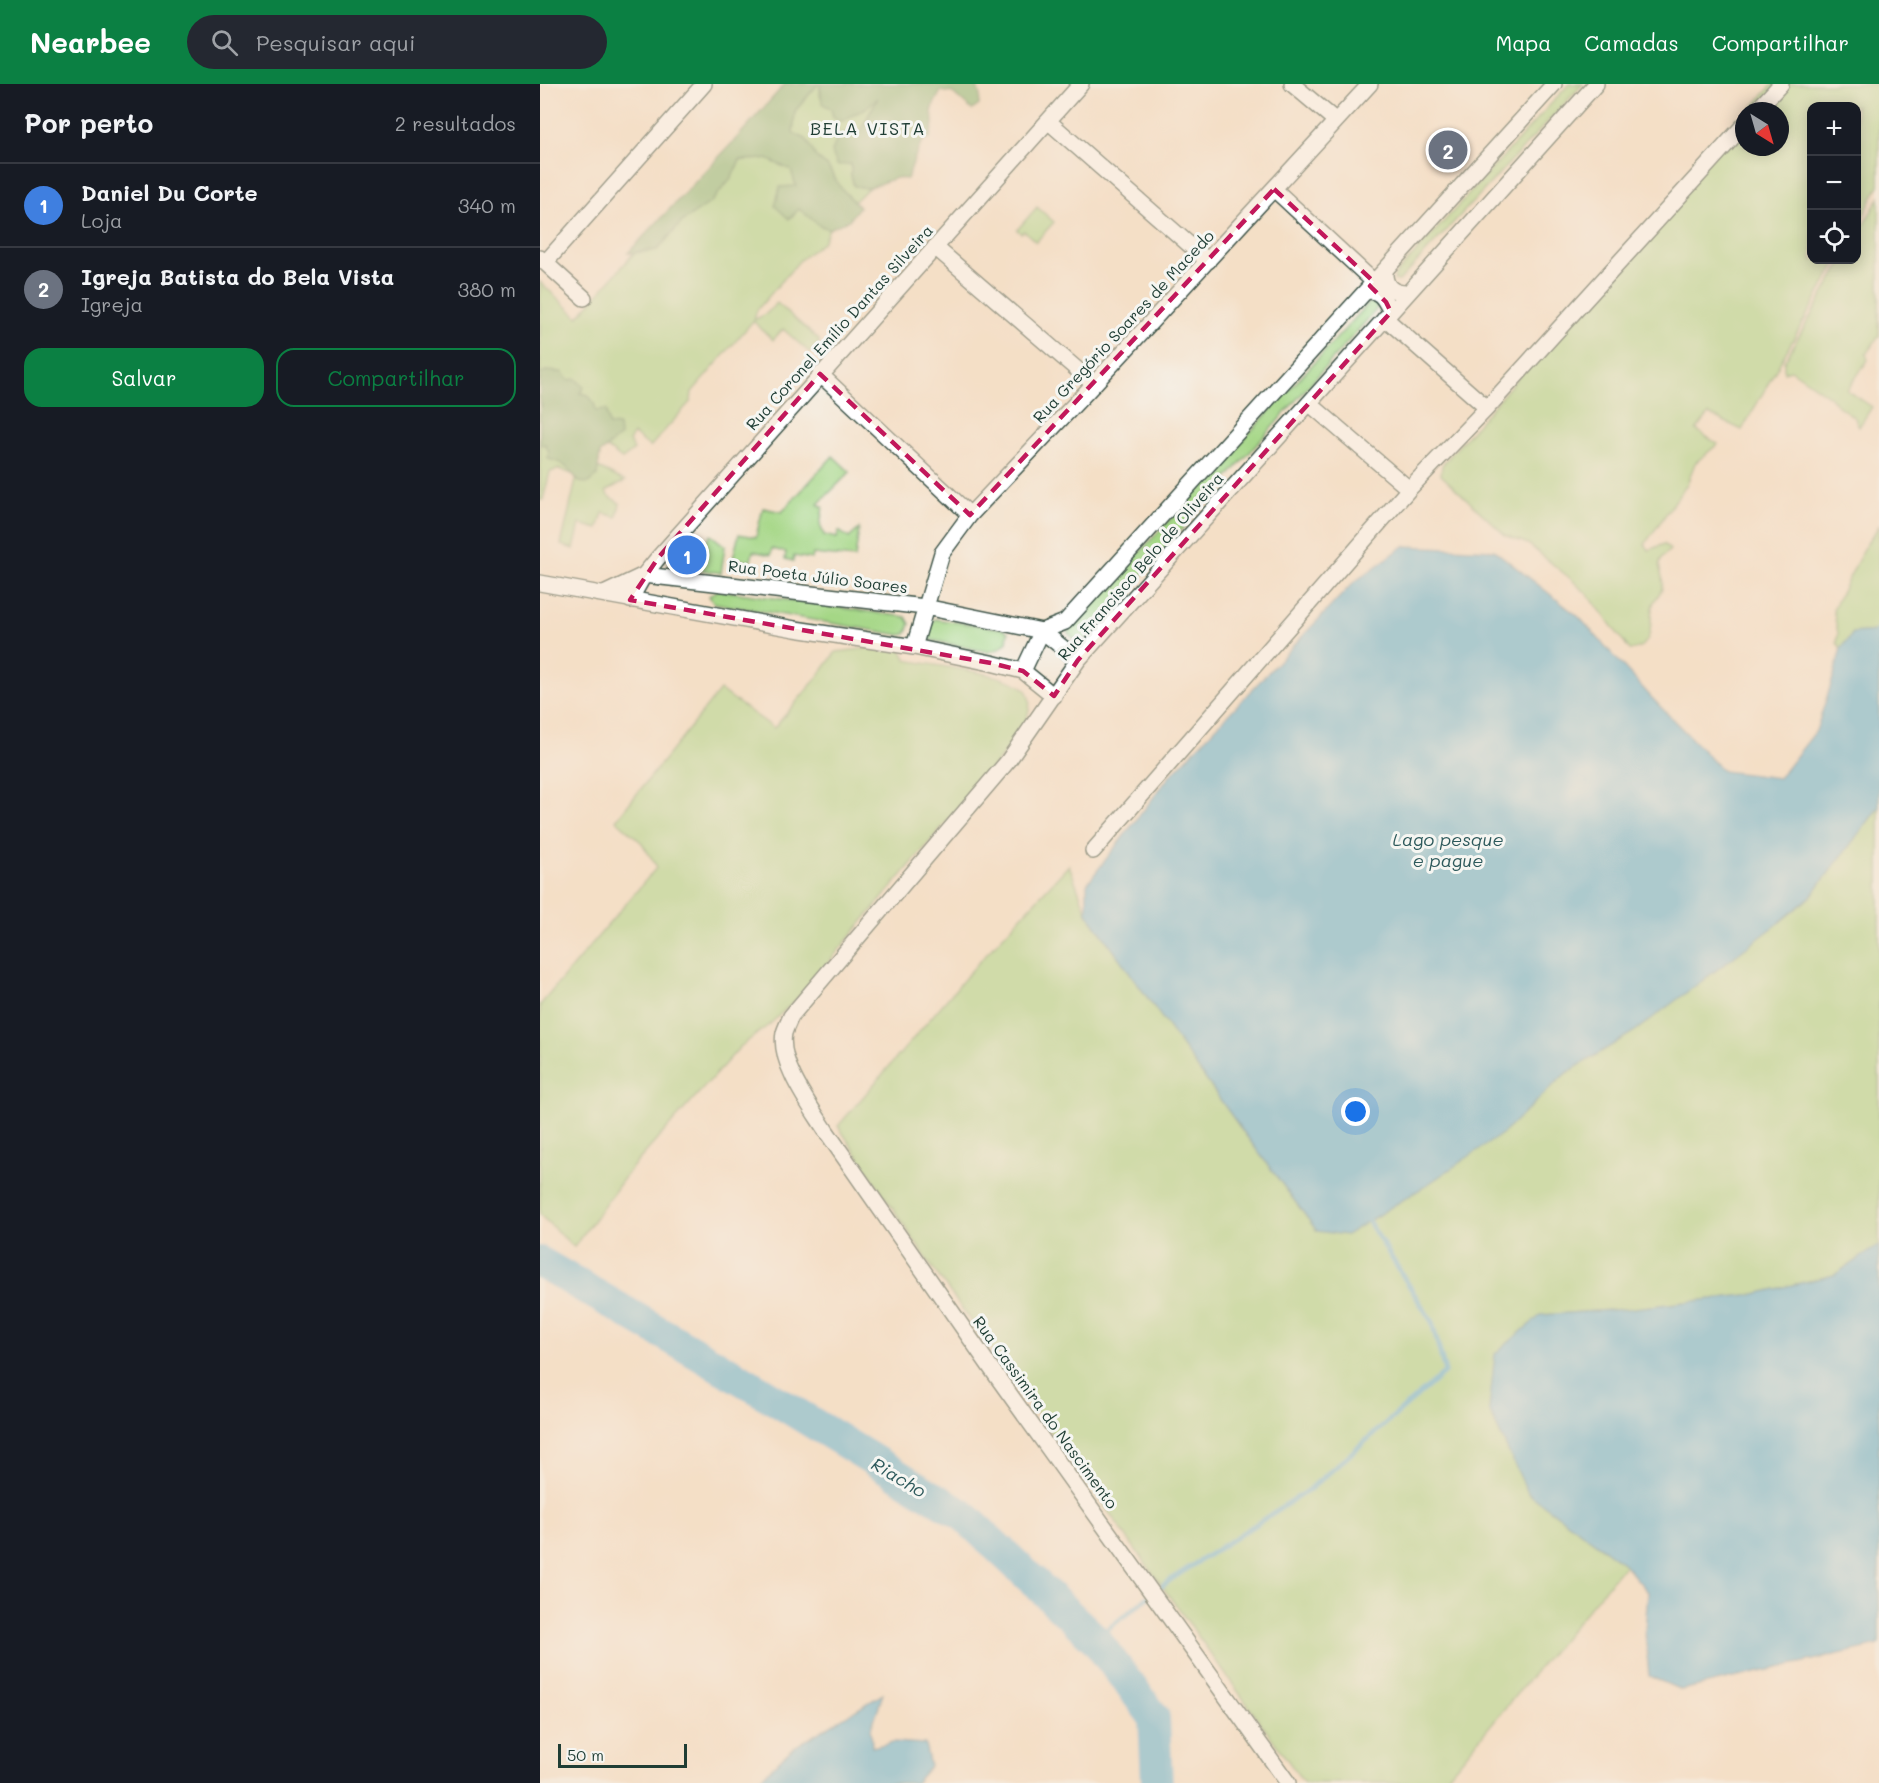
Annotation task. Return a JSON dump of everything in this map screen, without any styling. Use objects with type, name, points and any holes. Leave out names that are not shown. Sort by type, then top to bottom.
[{"type":"street","points":[[584,298],[543,261],[704,84]]},
{"type":"street","name":"Rua Coronel Emílio Dantas Silveira","points":[[630,600],[644,575],[820,374],[1081,84]]},
{"type":"street","points":[[1292,84],[1336,121]]},
{"type":"street","name":"Rua Gregório Soares de Macedo","points":[[925,607],[942,553],[970,515],[1370,84]]},
{"type":"street","name":"Rua Francisco Belo de Oliveira","points":[[1023,671],[1042,631],[1065,622],[1554,84]]},
{"type":"street","name":"Rua Francisco Belo de Oliveira","points":[[785,1055],[784,1034],[791,1016],[1008,761],[1078,660],[1596,84]]},
{"type":"street","points":[[1764,102],[1781,84]]},
{"type":"street","points":[[1048,121],[1208,261]]},
{"type":"street","points":[[1093,851],[1409,489],[1488,408],[1735,134]]},
{"type":"street","points":[[1274,189],[1371,291],[1379,293],[1384,299],[1388,315],[1488,408]]},
{"type":"street","points":[[935,247],[1094,384]]},
{"type":"street","points":[[1385,270],[1385,281],[1390,288],[1398,293],[1407,293]]},
{"type":"street","points":[[820,374],[970,515]]},
{"type":"street","points":[[1308,403],[1409,489]]},
{"type":"street","points":[[604,594],[644,575]]},
{"type":"street","name":"Rua Poeta Júlio Soares","points":[[644,575],[925,607],[1042,631],[1078,660]]},
{"type":"street","points":[[540,583],[795,629],[915,647],[991,663],[1023,671],[1054,696]]},
{"type":"street","name":"Rua Poeta Júlio Soares","points":[[915,647],[925,607]]},
{"type":"street","name":"Rua Cassimira do Nascimento","points":[[785,1055],[801,1091],[826,1131],[993,1371],[1288,1783]]},
{"type":"highlighted area","points":[[1274,189],[1374,282],[1370,286],[1386,302],[1391,312],[1078,660],[1054,696],[1023,671],[991,663],[630,600],[658,558],[820,374],[970,515]]},
{"type":"green space","points":[[785,84],[818,84],[795,111],[793,133],[806,139],[816,157],[828,167],[840,187],[859,207],[849,220],[829,229],[819,225],[799,209],[789,219],[775,206],[780,187],[796,186],[791,170],[767,159],[740,160],[731,178],[711,202],[682,222],[657,250],[628,253],[734,141]]},
{"type":"green space","points":[[820,84],[820,96],[842,121],[865,108],[879,96],[861,129],[856,133],[851,175],[854,186],[868,188],[854,202],[840,187],[828,167],[816,157],[806,139],[793,133],[795,111]]},
{"type":"green space","points":[[820,84],[976,84],[980,95],[979,105],[972,110],[953,93],[941,91],[932,108],[933,124],[930,138],[924,139],[921,144],[907,179],[895,178],[868,188],[854,186],[851,164],[837,165],[832,152],[838,135],[851,131],[856,133],[861,129],[878,98],[866,108],[842,121],[833,117],[831,109],[822,103]]},
{"type":"green space","points":[[1569,84],[1583,84],[1399,281],[1394,280],[1395,275]]},
{"type":"green space","points":[[1773,84],[1879,84],[1879,185],[1861,220],[1861,102],[1807,102],[1807,264],[1836,264],[1742,430],[1709,414],[1696,430],[1718,444],[1695,463],[1687,484],[1645,544],[1649,550],[1664,544],[1670,550],[1659,565],[1663,581],[1662,588],[1653,604],[1648,639],[1639,648],[1630,650],[1589,596],[1528,544],[1505,535],[1441,475],[1442,465],[1735,126],[1735,156],[1789,156],[1789,102],[1757,102]]},
{"type":"green space","points":[[767,159],[791,169],[797,186],[793,215],[799,208],[819,225],[829,229],[823,242],[800,260],[757,310],[754,320],[766,314],[777,303],[819,340],[819,343],[810,353],[783,329],[773,340],[753,321],[692,392],[691,401],[650,447],[634,434],[629,441],[634,450],[622,459],[607,448],[600,453],[598,468],[625,481],[606,491],[608,496],[620,503],[617,517],[603,513],[598,529],[580,524],[574,549],[561,545],[577,476],[559,469],[550,472],[543,500],[540,500],[540,282],[578,317],[634,253],[657,250],[682,222],[711,202],[731,179],[740,160]]},
{"type":"green space","points":[[1879,198],[1879,336],[1866,354],[1868,360],[1847,390],[1872,407],[1859,427],[1855,418],[1830,397],[1791,370],[1784,372],[1784,362],[1841,264],[1861,264],[1861,229]]},
{"type":"green space","points":[[1037,207],[1054,222],[1036,242],[1024,231],[1021,233],[1017,230]]},
{"type":"green space","points":[[1372,302],[1377,305],[1376,310],[1079,643],[1068,633],[1068,630]]},
{"type":"green space","points":[[545,371],[562,372],[568,380],[576,379],[584,387],[580,393],[588,395],[596,411],[606,410],[609,425],[619,426],[620,436],[600,453],[597,476],[588,483],[579,482],[566,467],[548,459],[549,452],[545,444],[540,445],[540,408],[542,406],[540,375]]},
{"type":"green space","points":[[833,456],[850,472],[818,504],[823,507],[820,525],[824,535],[837,538],[839,531],[849,538],[859,529],[855,558],[813,554],[812,559],[794,556],[793,561],[785,559],[786,552],[772,549],[771,555],[753,551],[751,561],[733,558],[739,534],[756,537],[763,508],[782,512]]},
{"type":"green space","points":[[1879,526],[1879,633],[1877,631],[1853,633],[1841,648],[1837,643],[1838,633],[1833,609],[1866,545]]},
{"type":"green space","points":[[698,534],[706,541],[711,535],[725,546],[721,573],[668,565],[678,555],[688,563],[696,555],[686,546]]},
{"type":"green space","points":[[718,590],[906,617],[910,624],[906,634],[900,635],[714,603],[709,596]]},
{"type":"green space","points":[[935,619],[1004,629],[1008,632],[1007,642],[989,652],[931,640],[927,635]]},
{"type":"green space","points":[[870,648],[901,649],[907,660],[973,671],[1009,681],[1022,687],[1028,694],[1030,702],[1026,719],[1002,756],[801,995],[770,1024],[740,1047],[630,1170],[574,1247],[540,1215],[540,1005],[657,867],[642,843],[616,820],[720,690],[774,728],[836,652]]},
{"type":"green space","points":[[1879,807],[1879,1245],[1834,1275],[1755,1294],[1626,1309],[1541,1315],[1528,1493],[1625,1565],[1442,1783],[1304,1783],[929,1263],[838,1126],[978,963],[1069,865],[1087,913],[1317,1231],[1502,1134],[1565,1074],[1635,1031],[1775,926],[1811,896]]},
{"type":"water","name":"Lago pesque e pague","points":[[1404,546],[1494,550],[1579,617],[1651,697],[1723,771],[1779,778],[1816,731],[1841,648],[1853,633],[1877,631],[1879,633],[1879,807],[1811,896],[1775,926],[1635,1031],[1565,1074],[1502,1134],[1422,1188],[1346,1235],[1317,1231],[1242,1130],[1087,913],[1087,884],[1169,777],[1353,583]]},
{"type":"water","points":[[1879,1245],[1879,1645],[1681,1690],[1649,1676],[1645,1631],[1648,1592],[1625,1565],[1528,1493],[1489,1410],[1495,1354],[1541,1315],[1626,1309],[1755,1294],[1834,1275]]},
{"type":"water","points":[[883,1694],[871,1729],[872,1747],[893,1742],[925,1744],[930,1766],[915,1783],[755,1783],[794,1747]]},
{"type":"waterway","points":[[1095,1639],[1170,1580],[1310,1489],[1445,1372],[1432,1322],[1369,1222]]},
{"type":"waterway","name":"Riacho","points":[[540,1262],[744,1381],[963,1515],[1095,1639],[1154,1717],[1157,1783]]},
{"type":"place","name":"Igreja Batista do Bela Vista","points":[[1448,150]]},
{"type":"place","name":"Daniel Du Corte","points":[[687,555]]},
{"type":"district","name":"BELA VISTA","points":[[868,128]]}]
